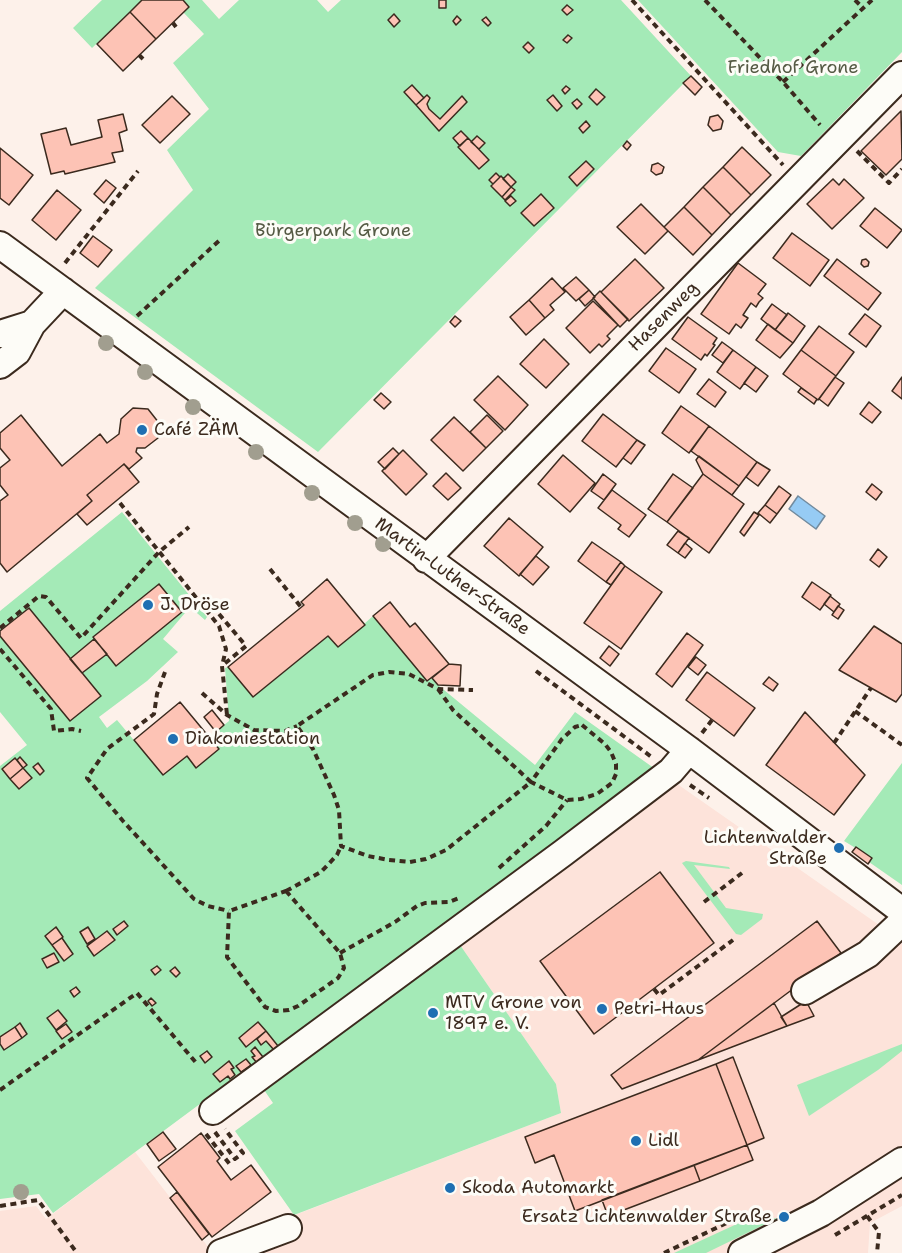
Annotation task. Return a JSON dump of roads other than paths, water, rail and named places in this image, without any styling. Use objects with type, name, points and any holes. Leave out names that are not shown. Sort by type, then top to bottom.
[{"type":"street","name":"Hasenweg","points":[[426,559],[902,75]]},
{"type":"street","name":"Martin-Luther-Straße","points":[[0,245],[689,750],[902,911]]},
{"type":"street","points":[[0,365],[17,352],[56,287]]},
{"type":"street","points":[[0,334],[32,324]]},
{"type":"street","points":[[213,1111],[573,846],[671,771],[689,750]]},
{"type":"street","points":[[805,991],[868,954],[902,922]]},
{"type":"street","points":[[742,1253],[821,1213],[902,1161]]},
{"type":"street","points":[[221,1253],[288,1228]]},
{"type":"water","points":[[798,496],[825,516],[816,529],[789,509]]},
{"type":"place","name":"Café ZÄM","points":[[142,430]]},
{"type":"place","name":"J. Dröse","points":[[148,605]]},
{"type":"place","name":"Diakoniestation","points":[[173,739]]},
{"type":"place","name":"Lichtenwalder Straße","points":[[839,848]]},
{"type":"place","name":"Petri-Haus","points":[[602,1009]]},
{"type":"place","name":"MTV Grone von 1897 e. V.","points":[[433,1013]]},
{"type":"place","name":"Lidl","points":[[636,1141]]},
{"type":"place","name":"Skoda Automarkt","points":[[450,1188]]},
{"type":"place","name":"Ersatz Lichtenwalder Straße","points":[[784,1217]]},
{"type":"park label","name":"Friedhof Grone","points":[[793,68]]},
{"type":"park label","name":"Bürgerpark Grone","points":[[333,231]]}]
